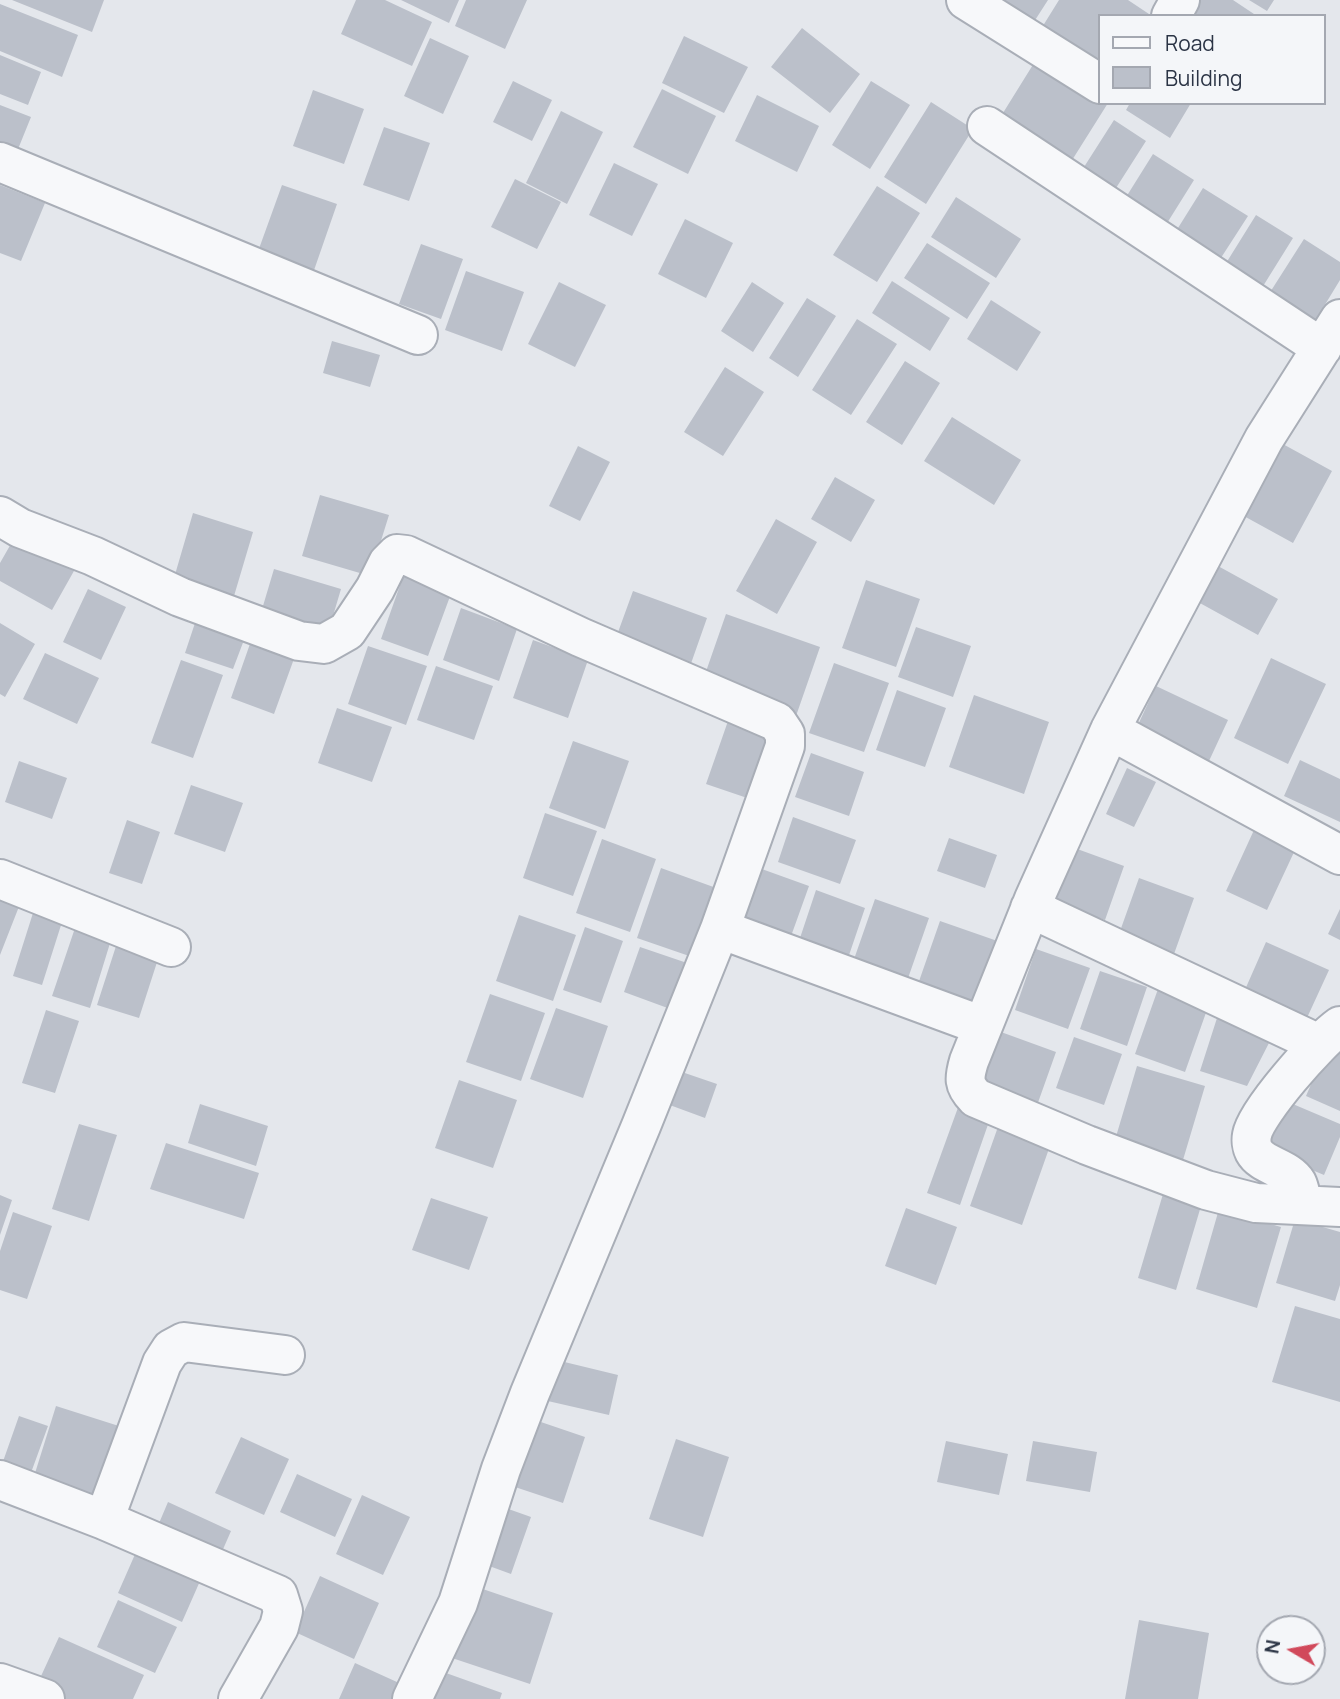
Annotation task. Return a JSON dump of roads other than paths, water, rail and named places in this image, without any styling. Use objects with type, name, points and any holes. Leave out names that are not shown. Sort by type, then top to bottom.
[{"type":"street","points":[[966,0],[1098,83]]},
{"type":"street","points":[[987,126],[1331,333],[1264,439],[1110,730],[1030,908],[964,1077],[969,1091],[976,1098],[1087,1145],[1206,1190],[1256,1203],[1340,1207]]},
{"type":"street","points":[[0,162],[418,335]]},
{"type":"street","points":[[0,516],[180,597],[299,641],[324,645],[347,631],[375,589],[388,563],[397,554],[406,555],[580,637],[777,722],[785,734],[785,746],[720,929],[530,1393],[501,1469],[458,1603],[412,1699]]},
{"type":"street","points":[[1110,730],[1340,855]]},
{"type":"street","points":[[0,879],[171,947]]},
{"type":"street","points":[[1030,908],[1330,1035],[1294,1072],[1258,1121],[1251,1136],[1252,1149],[1258,1157],[1285,1171],[1297,1184],[1303,1204]]},
{"type":"street","points":[[720,929],[983,1026]]},
{"type":"street","points":[[104,1520],[162,1363],[171,1349],[184,1342],[285,1355]]},
{"type":"street","points":[[0,1480],[104,1520],[278,1595],[284,1611],[279,1627],[238,1699]]},
{"type":"street","points":[[0,1683],[45,1699]]}]
